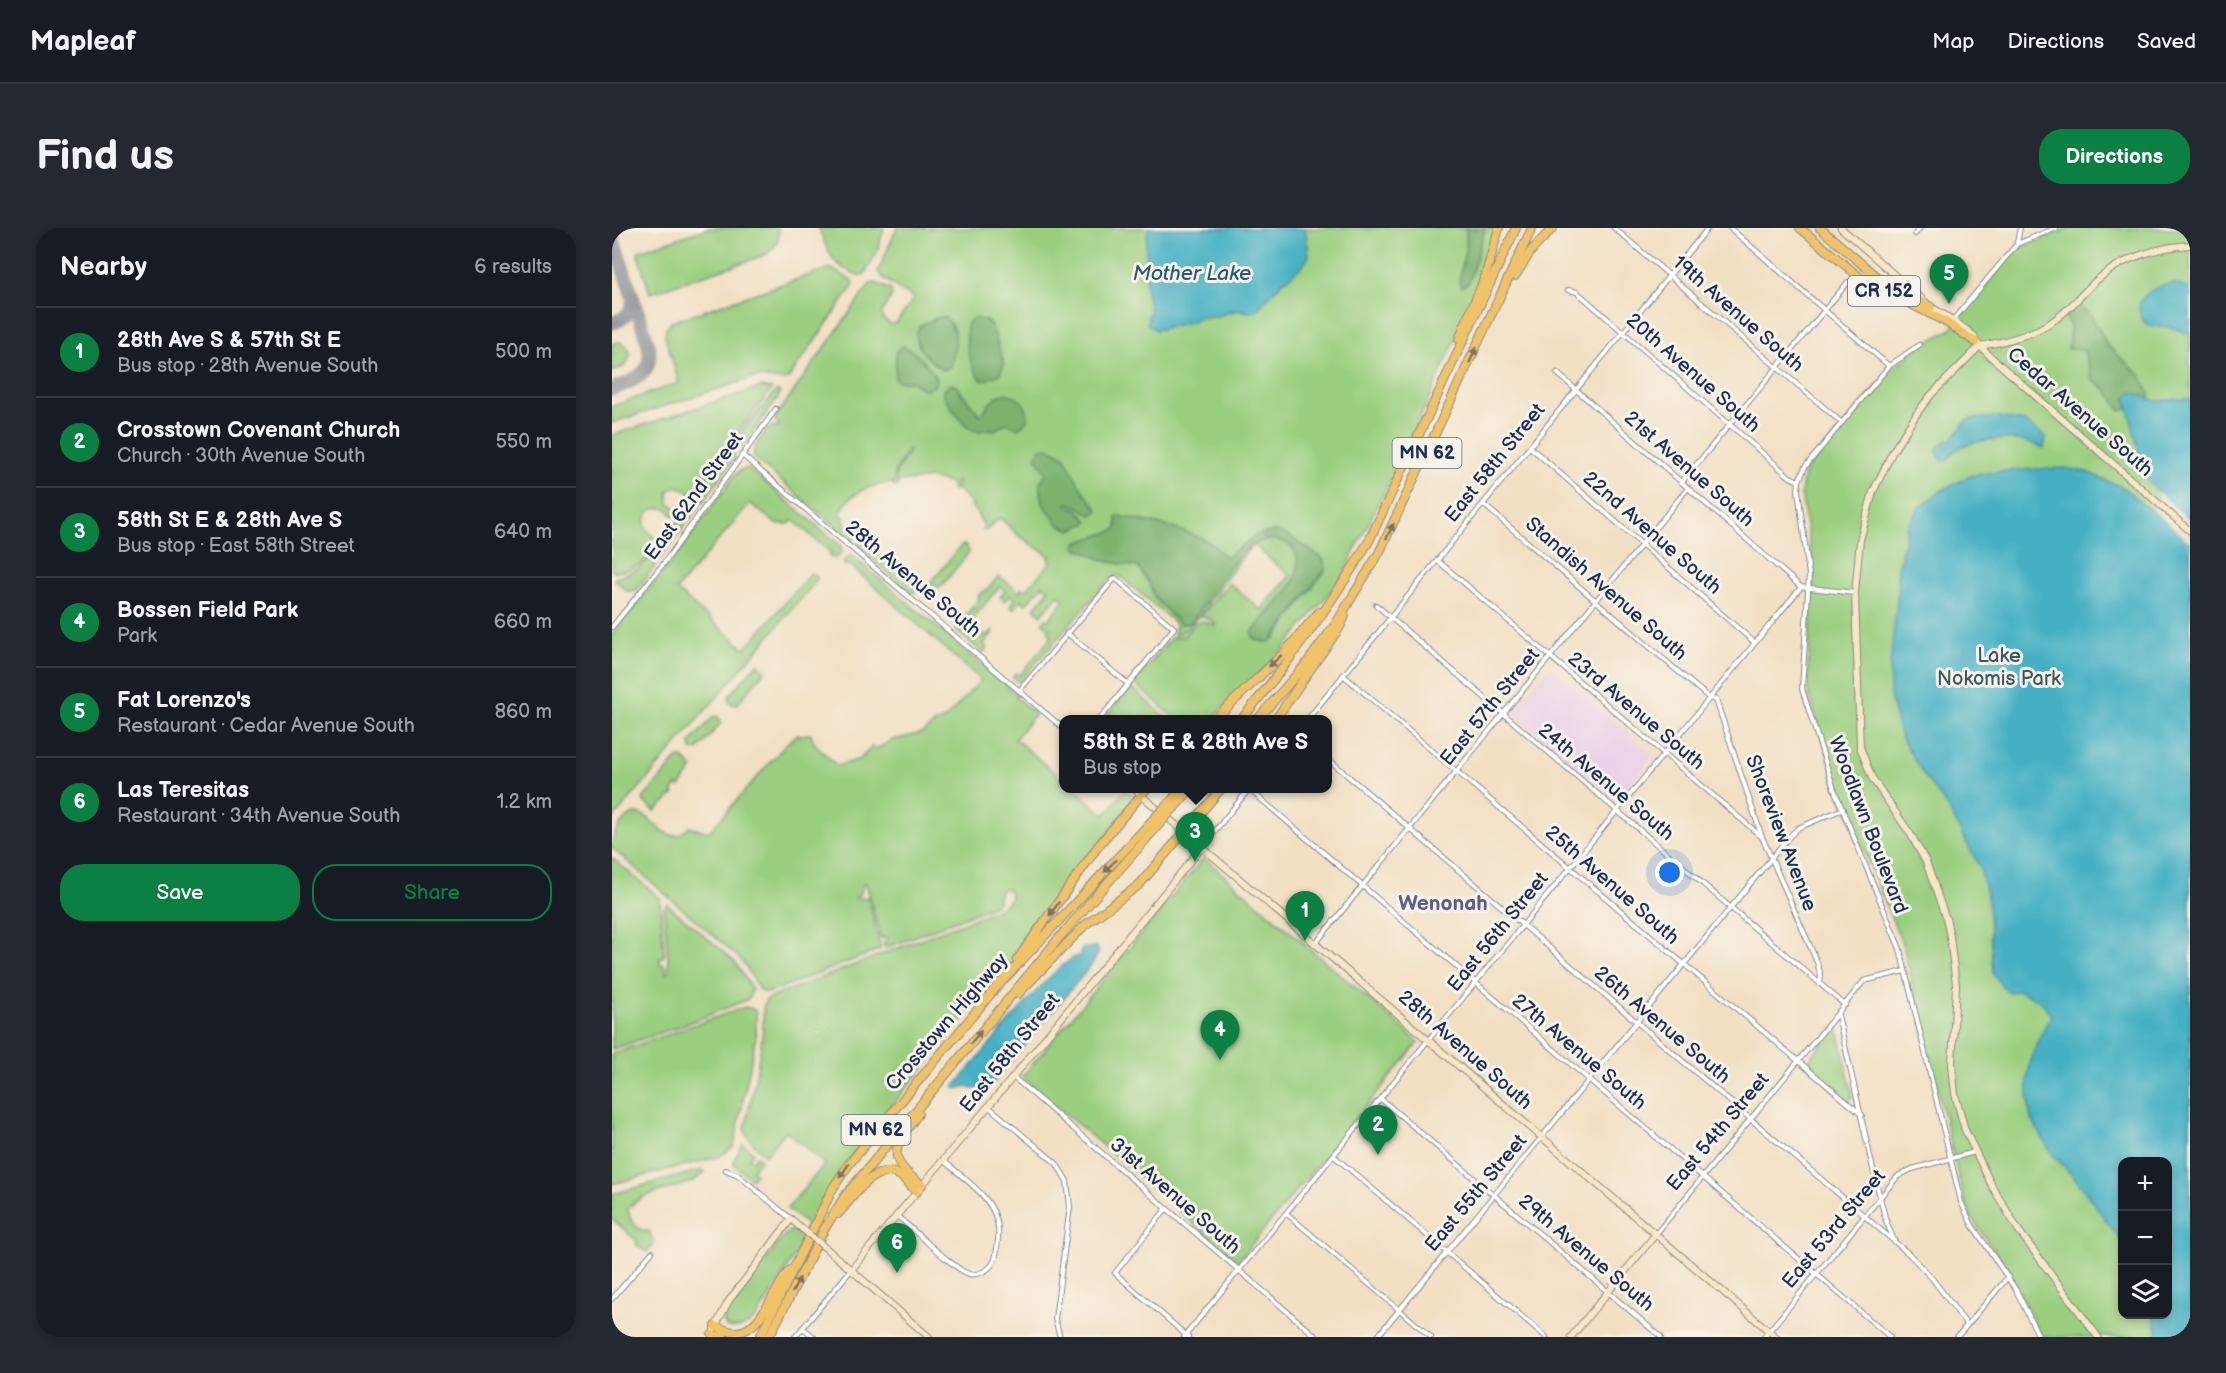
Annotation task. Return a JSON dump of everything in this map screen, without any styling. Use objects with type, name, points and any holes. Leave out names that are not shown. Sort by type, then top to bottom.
[{"type":"highway","points":[[1444,381],[1462,330],[1485,277],[1499,228]]},
{"type":"highway","name":"MN 62","points":[[1245,715],[1287,663],[1342,586],[1369,541],[1516,228]]},
{"type":"highway","name":"MN 62","points":[[1261,715],[1306,663],[1362,582],[1395,521],[1532,228]]},
{"type":"highway","points":[[1489,321],[1523,262],[1553,228]]},
{"type":"highway","name":"Cedar Avenue South","points":[[1800,228],[1862,279],[1944,321],[1978,344]]},
{"type":"highway","name":"Cedar Avenue South","points":[[1821,228],[1877,277],[1930,307]]},
{"type":"highway","points":[[1278,715],[1340,627],[1362,582]]},
{"type":"highway","points":[[1219,715],[1284,653],[1342,586]]},
{"type":"highway","points":[[994,990],[1099,845],[1142,793]]},
{"type":"highway","name":"Crosstown Highway","points":[[1172,805],[1180,793]]},
{"type":"highway","name":"Crosstown Highway","points":[[759,1337],[833,1188],[849,1164],[994,990],[1172,805],[1187,793]]},
{"type":"highway","points":[[1002,1006],[1016,996],[1085,925],[1139,885],[1219,793]]},
{"type":"highway","name":"Crosstown Highway","points":[[769,1337],[825,1228],[859,1177],[1153,826]]},
{"type":"highway","points":[[920,1189],[900,1167],[897,1154],[901,1138],[950,1069]]},
{"type":"highway","points":[[825,1228],[875,1176],[895,1173],[920,1189]]},
{"type":"highway","points":[[713,1333],[736,1333],[750,1328],[759,1318],[787,1273],[799,1260]]},
{"type":"highway","points":[[713,1333],[723,1337]]},
{"type":"street","name":"19th Avenue South","points":[[1614,228],[1841,422]]},
{"type":"street","name":"East 58th Street","points":[[1311,715],[1708,228]]},
{"type":"street","points":[[1730,228],[1889,366]]},
{"type":"street","points":[[1841,228],[1930,307]]},
{"type":"street","points":[[1915,234],[1920,228]]},
{"type":"street","points":[[2017,244],[2020,228]]},
{"type":"street","points":[[1953,320],[2017,244],[2056,228]]},
{"type":"street","points":[[2098,1337],[2022,1236],[1995,1192],[1965,1130],[1955,1094],[1952,1065],[1956,985],[1950,937],[1942,906],[1926,862],[1911,835],[1872,778],[1860,747],[1855,593],[1860,540],[1882,471],[1905,430],[1924,404],[1978,344],[2018,337],[2047,325],[2064,313],[2099,279],[2128,260],[2152,251],[2190,245]]},
{"type":"street","points":[[1682,482],[1848,282]]},
{"type":"street","name":"20th Avenue South","points":[[1568,290],[1577,292],[1790,477],[1798,481]]},
{"type":"street","name":"Cedar Avenue South","points":[[1930,307],[1953,320],[1974,336],[1978,344],[2190,531]]},
{"type":"street","points":[[1798,481],[1804,467],[1889,366],[1919,345]]},
{"type":"street","name":"21st Avenue South","points":[[1557,373],[1801,587]]},
{"type":"street","name":"East 62nd Street","points":[[612,627],[664,563],[776,409]]},
{"type":"street","name":"22nd Avenue South","points":[[1530,447],[1755,643]]},
{"type":"street","name":"28th Avenue South","points":[[742,455],[1059,725]]},
{"type":"street","name":"Woodlawn Boulevard","points":[[1798,481],[1800,518],[1808,561],[1802,689],[1834,789],[1893,928],[1959,1196],[1967,1217],[2008,1277],[2039,1337]]},
{"type":"street","name":"East 57th Street","points":[[1315,944],[1688,488]]},
{"type":"street","name":"Standish Avenue South","points":[[1483,504],[1709,698]]},
{"type":"street","name":"23rd Avenue South","points":[[1437,560],[1762,837]]},
{"type":"street","points":[[1019,691],[1114,578],[1174,628],[1103,715]]},
{"type":"street","points":[[1801,587],[1855,593]]},
{"type":"street","name":"East 56th Street","points":[[1186,1336],[1801,587]]},
{"type":"street","name":"24th Avenue South","points":[[1376,605],[1845,1005]]},
{"type":"street","points":[[1067,633],[1128,684]]},
{"type":"street","name":"25th Avenue South","points":[[1343,675],[1862,1115]]},
{"type":"street","name":"Shoreview Avenue","points":[[1709,698],[1718,703],[1762,837],[1817,962],[1821,976],[1820,983]]},
{"type":"street","name":"26th Avenue South","points":[[1332,762],[1921,1265],[1967,1324]]},
{"type":"street","name":"28th Avenue South","points":[[1138,793],[1203,846],[1776,1337]]},
{"type":"street","name":"East 58th Street","points":[[795,1337],[989,1107],[1247,793]]},
{"type":"street","name":"27th Avenue South","points":[[1255,793],[1890,1337]]},
{"type":"street","name":"East 55th Street","points":[[1377,1337],[1798,828],[1842,809]]},
{"type":"street","name":"East 54th Street","points":[[1571,1337],[1864,981],[1905,971]]},
{"type":"street","points":[[1837,1014],[1889,1230],[1899,1246]]},
{"type":"street","name":"31st Avenue South","points":[[1013,1077],[1317,1337]]},
{"type":"street","name":"29th Avenue South","points":[[1381,1099],[1661,1337]]},
{"type":"street","points":[[989,1107],[1056,1164],[1067,1181],[1071,1207],[1055,1319],[1060,1337]]},
{"type":"street","name":"East 53rd Street","points":[[1764,1337],[1901,1173],[1975,1152]]},
{"type":"street","points":[[1334,1156],[1546,1337]]},
{"type":"street","points":[[897,1216],[958,1267],[970,1274],[983,1272],[988,1268],[995,1256],[999,1230],[994,1210],[989,1202],[943,1161]]},
{"type":"street","points":[[726,1170],[738,1175],[929,1337]]},
{"type":"street","points":[[1166,1209],[1115,1273],[1186,1336]]},
{"type":"street","points":[[1286,1213],[1431,1337]]},
{"type":"street","points":[[713,1333],[728,1302],[791,1219]]},
{"type":"street","points":[[612,1299],[652,1252]]},
{"type":"street","points":[[1956,1337],[2008,1277]]},
{"type":"street","points":[[802,1328],[814,1337]]},
{"type":"shaded area","points":[[1551,666],[1654,755],[1616,801],[1513,712]]},
{"type":"green space","points":[[708,228],[778,228],[778,240],[772,250],[765,255],[650,293],[638,255],[639,251]]},
{"type":"green space","points":[[819,228],[884,228],[876,254],[864,275],[860,276],[850,272],[832,258]]},
{"type":"green space","points":[[897,228],[1148,228],[1146,289],[1150,312],[1147,317],[1156,330],[1200,317],[1215,317],[1237,311],[1249,312],[1304,264],[1309,255],[1305,228],[1466,228],[1466,247],[1459,282],[1465,285],[1469,282],[1485,228],[1496,228],[1478,290],[1409,443],[1340,580],[1277,657],[1216,715],[1171,715],[1134,683],[1171,638],[1183,636],[1196,623],[1203,621],[1217,626],[1211,620],[1201,616],[1229,583],[1261,610],[1290,576],[1254,545],[1235,566],[1204,610],[1183,631],[1174,635],[1176,625],[1168,617],[1121,577],[1113,575],[1019,683],[1013,677],[1016,673],[1020,675],[1052,636],[1048,632],[1050,629],[1042,623],[1048,620],[1064,600],[1058,595],[1041,615],[1034,608],[1049,590],[1043,585],[1026,604],[1021,600],[1013,609],[1010,606],[1015,599],[1010,595],[1005,601],[1000,597],[1005,591],[1000,586],[970,622],[986,636],[993,630],[984,644],[987,648],[983,653],[957,631],[956,627],[980,598],[978,596],[982,591],[984,593],[999,576],[1019,592],[1022,588],[1025,591],[1051,562],[1048,559],[1050,556],[1019,536],[1000,518],[987,530],[983,530],[985,527],[970,502],[958,489],[954,490],[959,483],[957,481],[952,489],[952,484],[932,478],[899,482],[897,486],[896,472],[910,450],[908,449],[895,471],[894,486],[892,483],[868,488],[854,495],[844,506],[840,514],[843,516],[845,525],[855,534],[852,540],[754,458],[760,439],[770,428],[777,427],[779,424],[774,419],[870,284],[876,283],[891,290],[892,295],[881,313],[883,319],[890,324],[896,323],[912,301],[912,297],[880,275],[878,271]],"holes":[[[1139,520],[1177,529],[1204,540],[1226,557],[1251,539],[1273,531],[1321,557],[1326,569],[1275,638],[1263,642],[1252,636],[1263,619],[1292,586],[1299,569],[1296,554],[1291,546],[1280,540],[1266,539],[1240,555],[1190,623],[1180,624],[1154,597],[1149,583],[1138,567],[1114,562]]]},
{"type":"green space","points":[[1466,228],[1485,228],[1469,282],[1461,287],[1459,282],[1466,247]]},
{"type":"green space","name":"Lake Nokomis Park","points":[[2069,228],[2190,228],[2190,1337],[2042,1337],[2007,1268],[1972,1219],[1963,1196],[1904,948],[1837,785],[1807,688],[1813,580],[1801,493],[1804,475],[1890,370],[1921,346],[1951,329],[2019,248]]},
{"type":"green space","points":[[830,268],[853,281],[854,285],[788,379],[752,378],[612,423],[612,406],[679,383],[665,336],[666,329],[671,322]]},
{"type":"green space","points":[[2076,305],[2091,315],[2107,345],[2142,377],[2150,397],[2146,398],[2132,392],[2126,397],[2128,409],[2121,411],[2106,389],[2092,380],[2084,350],[2068,349],[2070,326],[2065,316]]},
{"type":"green space","points":[[944,317],[952,327],[955,338],[951,366],[944,370],[922,351],[918,344],[917,331],[921,325]]},
{"type":"green space","points":[[974,318],[985,320],[992,327],[1004,363],[1000,374],[983,381],[974,369],[967,346],[968,323]]},
{"type":"green space","points":[[623,343],[631,354],[625,366],[612,372],[612,344]]},
{"type":"green space","points":[[902,346],[917,355],[934,375],[936,379],[934,386],[923,389],[912,382],[895,379],[896,352]]},
{"type":"green space","points":[[951,384],[956,386],[980,415],[996,397],[1007,394],[1013,395],[1022,402],[1026,407],[1028,419],[1018,429],[1006,423],[995,430],[972,430],[957,415],[945,396],[943,391]]},
{"type":"green space","points":[[761,387],[772,389],[728,444],[694,495],[691,496],[688,491],[676,486],[668,492],[669,503],[678,510],[678,514],[673,516],[667,509],[657,508],[648,514],[645,528],[659,542],[656,549],[634,568],[612,572],[612,435]]},
{"type":"green space","points":[[777,390],[780,393],[779,396],[742,447],[736,445],[737,449],[733,449],[735,458],[637,590],[627,591],[614,579],[638,569],[656,553],[733,441]]},
{"type":"green space","points":[[1048,447],[1064,456],[1083,491],[1098,509],[1096,513],[1090,515],[1081,508],[1068,503],[1067,506],[1078,510],[1088,521],[1071,530],[1059,525],[1043,504],[1040,482],[1046,474],[1036,456],[1040,449]]},
{"type":"green space","points":[[748,468],[841,546],[842,552],[836,558],[832,558],[829,556],[831,553],[793,520],[789,524],[776,524],[750,503],[676,590],[745,649],[811,573],[817,577],[816,581],[612,820],[612,635],[686,543],[735,475]]},
{"type":"green space","points":[[1119,516],[1191,534],[1212,544],[1226,557],[1264,533],[1281,533],[1321,557],[1326,569],[1270,642],[1256,640],[1252,633],[1292,585],[1298,564],[1294,550],[1286,543],[1273,540],[1257,542],[1233,563],[1190,623],[1180,624],[1154,597],[1149,583],[1138,567],[1105,561],[1075,547],[1076,543],[1115,530]]},
{"type":"green space","points":[[862,541],[916,587],[915,592],[912,593],[859,548],[858,543]]},
{"type":"green space","points":[[962,545],[967,546],[969,552],[940,588],[930,583]]},
{"type":"green space","points":[[851,555],[1018,695],[1016,697],[1035,714],[1015,739],[1059,776],[1059,793],[1079,793],[1105,815],[1123,793],[1128,793],[1133,800],[1024,945],[854,1152],[823,1199],[795,1255],[759,1314],[745,1326],[727,1328],[724,1322],[725,1315],[786,1233],[792,1230],[801,1235],[807,1225],[787,1209],[825,1164],[786,1131],[765,1155],[749,1139],[745,1130],[758,1065],[765,1002],[767,999],[993,911],[1005,905],[1011,898],[1007,889],[1002,889],[995,905],[885,948],[883,943],[887,942],[887,938],[881,938],[866,883],[863,882],[861,893],[856,897],[857,899],[868,897],[881,949],[768,993],[760,991],[737,956],[612,848],[616,832],[632,815],[640,814],[648,818],[670,835],[679,834],[689,827],[709,832],[787,743],[797,735],[811,734],[814,743],[837,766],[860,759],[872,747],[876,749],[893,740],[922,733],[945,719],[981,680],[849,564],[845,566],[843,562]]},
{"type":"green space","points":[[759,664],[765,671],[737,704],[732,704],[729,696]]},
{"type":"green space","points":[[1131,687],[1163,715],[1107,715]]},
{"type":"green space","points":[[717,716],[721,721],[720,724],[698,750],[691,750],[690,743],[713,717]]},
{"type":"green space","points":[[678,758],[683,758],[693,768],[680,787],[677,785],[672,792],[674,794],[655,811],[643,799]]},
{"type":"green space","points":[[612,858],[660,898],[664,956],[660,959],[660,964],[664,965],[667,974],[669,973],[664,909],[667,904],[735,962],[752,989],[749,999],[686,1024],[612,1049]]},
{"type":"green space","points":[[1204,858],[1419,1042],[1238,1261],[1022,1077]]},
{"type":"green space","points":[[745,1007],[756,1012],[756,1036],[734,1146],[721,1156],[612,1184],[612,1054]]},
{"type":"green space","points":[[1835,1027],[1838,1028],[1853,1097],[1848,1101],[1806,1064]]},
{"type":"green space","points":[[743,1144],[753,1152],[749,1159],[753,1161],[756,1156],[761,1159],[752,1170],[756,1174],[751,1179],[734,1165],[734,1160]]},
{"type":"green space","points":[[702,1170],[705,1172],[698,1178],[645,1196],[628,1209],[634,1224],[641,1230],[649,1231],[654,1244],[647,1252],[636,1245],[638,1242],[612,1219],[612,1194]]},
{"type":"water","name":"Mother Lake","points":[[1148,228],[1305,228],[1309,255],[1304,264],[1284,280],[1257,310],[1228,311],[1219,316],[1199,318],[1156,330],[1147,324],[1150,312],[1146,289]]},
{"type":"water","points":[[2176,284],[2190,289],[2190,335],[2174,328],[2149,325],[2143,320],[2140,312],[2140,305],[2148,293],[2161,286]]},
{"type":"water","points":[[2132,392],[2156,401],[2190,398],[2190,1337],[2159,1337],[2154,1319],[2172,1319],[2172,1157],[2118,1157],[2118,1237],[2078,1182],[2050,1151],[2030,1116],[2027,1080],[2031,1060],[2052,1015],[2042,1002],[2020,991],[2007,992],[1993,974],[1988,903],[1980,868],[1948,808],[1923,774],[1901,738],[1890,697],[1890,665],[1898,590],[1897,576],[1907,527],[1919,508],[1941,491],[1972,475],[2065,468],[2087,472],[2124,488],[2150,510],[2153,510],[2163,496],[2148,481],[2143,470],[2126,397]]},
{"type":"water","points":[[1999,417],[2025,422],[2046,437],[2044,448],[2019,440],[2000,439],[1963,446],[1947,460],[1942,460],[1938,455],[1936,449],[1953,438],[1965,422],[1970,419]]},
{"type":"water","points":[[1096,946],[1099,952],[1093,963],[992,1084],[983,1091],[966,1086],[958,1089],[954,1087],[1035,992],[1069,961],[1079,956],[1082,949]]},
{"type":"pier","points":[[2158,492],[2190,521],[2190,547],[2189,541],[2147,504],[2151,507],[2160,497]]},
{"type":"taxiway","points":[[612,235],[648,343],[649,353],[649,362],[642,374],[629,383],[612,389]]},
{"type":"taxiway","points":[[612,323],[627,314],[632,307],[633,297]]},
{"type":"place","name":"Fat Lorenzo's","points":[[1949,304]]},
{"type":"place","name":"58th St E & 28th Ave S","points":[[1195,862]]},
{"type":"place","name":"28th Ave S & 57th St E","points":[[1305,941]]},
{"type":"place","name":"Bossen Field Park","points":[[1220,1060]]},
{"type":"place","name":"Crosstown Covenant Church","points":[[1378,1155]]},
{"type":"place","name":"Las Teresitas","points":[[897,1273]]},
{"type":"district","name":"Wenonah","points":[[1443,903]]}]
